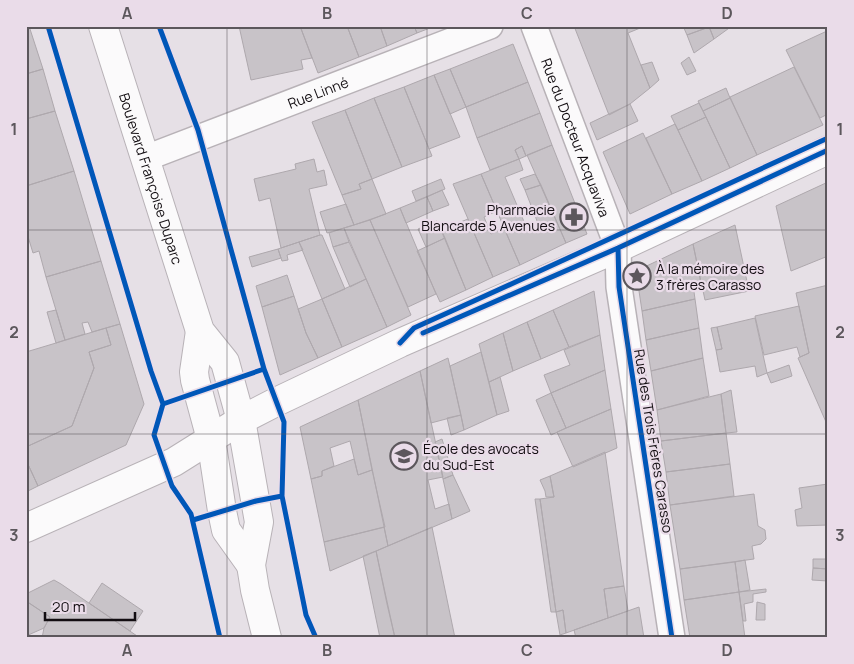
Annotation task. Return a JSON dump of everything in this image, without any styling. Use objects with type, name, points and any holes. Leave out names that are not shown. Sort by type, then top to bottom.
[{"type":"main road","name":"Boulevard Françoise Duparc","points":[[103,26],[200,331],[225,362],[241,420],[259,522],[252,565],[255,590],[267,638]]},
{"type":"main road","points":[[26,528],[174,462],[268,405],[400,343],[618,248],[828,150]]},
{"type":"main road","name":"Boulevard Françoise Duparc","points":[[200,331],[194,372],[211,439],[226,530],[252,565]]},
{"type":"street","name":"Rue Linné","points":[[146,158],[490,26]]},
{"type":"street","name":"Rue du Docteur Acquaviva","points":[[534,26],[618,248]]},
{"type":"street","name":"Rue des Trois Frères Carasso","points":[[618,248],[619,287],[672,638]]},
{"type":"building","points":[[26,26],[29,26],[43,69],[26,74]]},
{"type":"building","points":[[239,26],[300,26],[312,58],[301,60],[303,69],[251,80]]},
{"type":"building","points":[[300,26],[347,26],[359,57],[318,73]]},
{"type":"building","points":[[347,26],[380,26],[387,46],[359,57]]},
{"type":"building","points":[[380,26],[414,26],[417,33],[387,46]]},
{"type":"building","points":[[414,26],[435,26],[417,33]]},
{"type":"building","points":[[574,26],[645,26],[628,33],[650,88],[630,104],[609,115]]},
{"type":"building","points":[[683,26],[709,26],[709,27],[687,35]]},
{"type":"building","points":[[709,26],[732,26],[714,39]]},
{"type":"building","points":[[709,27],[714,39],[694,53],[687,35]]},
{"type":"building","points":[[827,31],[828,114],[820,118],[786,50]]},
{"type":"building","points":[[513,44],[528,82],[466,107],[450,69]]},
{"type":"building","points":[[689,57],[696,71],[687,75],[681,63]]},
{"type":"building","points":[[652,62],[659,80],[650,88],[641,65]]},
{"type":"building","points":[[794,67],[823,125],[757,155],[730,97]]},
{"type":"building","points":[[43,69],[55,111],[26,119],[26,74]]},
{"type":"building","points":[[450,69],[466,107],[450,114],[434,75]]},
{"type":"building","points":[[434,75],[460,137],[429,149],[404,87]]},
{"type":"building","points":[[528,82],[540,113],[477,138],[466,107]]},
{"type":"building","points":[[404,87],[432,156],[402,167],[374,98]]},
{"type":"building","points":[[726,88],[730,98],[703,111],[698,101]]},
{"type":"building","points":[[374,98],[402,167],[372,179],[345,110]]},
{"type":"building","points":[[730,98],[757,155],[730,168],[703,111]]},
{"type":"building","points":[[699,103],[706,117],[678,130],[671,116]]},
{"type":"building","points":[[630,104],[638,121],[597,140],[590,123]]},
{"type":"building","points":[[345,110],[372,179],[359,184],[361,189],[342,195],[312,122]]},
{"type":"building","points":[[55,111],[74,171],[26,186],[26,119]]},
{"type":"building","points":[[540,113],[552,145],[526,156],[522,146],[515,150],[519,159],[490,170],[477,138]]},
{"type":"building","points":[[706,117],[730,168],[702,181],[678,130]]},
{"type":"building","points":[[675,124],[702,181],[672,194],[646,138]]},
{"type":"building","points":[[643,133],[672,194],[630,214],[603,152]]},
{"type":"building","points":[[552,145],[587,234],[566,243],[527,155]]},
{"type":"building","points":[[522,146],[526,156],[519,159],[515,150]]},
{"type":"building","points":[[314,159],[317,172],[324,170],[327,185],[309,189],[320,235],[281,248],[270,198],[259,201],[254,179],[296,169],[295,164]]},
{"type":"building","points":[[519,159],[523,170],[505,177],[528,231],[539,226],[525,190],[541,185],[566,243],[520,265],[481,174]]},
{"type":"building","points":[[74,171],[101,261],[46,277],[39,251],[33,253],[26,230],[26,186]]},
{"type":"building","points":[[481,174],[497,211],[484,217],[491,234],[504,228],[520,265],[493,277],[453,184]]},
{"type":"building","points":[[535,174],[541,185],[525,190],[520,179]]},
{"type":"building","points":[[372,179],[386,214],[354,225],[342,195],[361,189],[359,184]]},
{"type":"building","points":[[441,179],[445,189],[416,201],[412,191]]},
{"type":"building","points":[[828,182],[828,256],[791,271],[776,206]]},
{"type":"building","points":[[442,190],[449,205],[433,211],[427,197]]},
{"type":"building","points":[[427,197],[433,211],[406,223],[400,208]]},
{"type":"building","points":[[346,204],[354,225],[327,233],[320,212]]},
{"type":"building","points":[[400,208],[436,294],[408,307],[370,220]]},
{"type":"building","points":[[468,219],[493,277],[466,290],[441,230]]},
{"type":"building","points":[[370,220],[411,315],[387,327],[344,228]]},
{"type":"building","points":[[437,221],[445,238],[426,247],[418,229]]},
{"type":"building","points":[[735,225],[749,291],[705,300],[693,244]]},
{"type":"building","points":[[344,228],[349,242],[333,247],[329,233]]},
{"type":"building","points":[[322,235],[345,289],[322,299],[299,242]]},
{"type":"building","points":[[445,238],[466,290],[440,302],[417,251]]},
{"type":"building","points":[[299,242],[303,250],[287,255],[288,260],[282,261],[278,249]]},
{"type":"building","points":[[349,242],[366,279],[350,287],[333,247]]},
{"type":"building","points":[[693,244],[701,284],[693,285],[695,299],[642,311],[636,271]]},
{"type":"building","points":[[278,249],[281,258],[252,267],[249,257]]},
{"type":"building","points":[[101,261],[120,324],[92,332],[88,322],[82,323],[85,334],[65,340],[46,277]]},
{"type":"building","points":[[287,275],[294,296],[262,307],[256,286]]},
{"type":"building","points":[[366,279],[387,327],[342,347],[322,299]]},
{"type":"building","points":[[828,285],[828,327],[826,327],[828,333],[828,421],[826,422],[798,358],[809,353],[796,293]]},
{"type":"building","points":[[594,291],[600,335],[569,347],[553,310]]},
{"type":"building","points":[[294,296],[306,333],[318,358],[280,375],[262,307]]},
{"type":"building","points":[[322,299],[342,347],[318,358],[306,333],[298,309]]},
{"type":"building","points":[[695,299],[699,328],[646,340],[642,311]]},
{"type":"building","points":[[799,306],[809,353],[800,357],[797,347],[764,355],[755,316]]},
{"type":"building","points":[[56,310],[65,340],[56,343],[47,312]]},
{"type":"building","points":[[553,310],[569,347],[541,359],[527,322]]},
{"type":"building","points":[[755,318],[767,373],[757,377],[755,366],[720,372],[716,350],[722,349],[717,327]]},
{"type":"building","points":[[527,322],[541,359],[513,371],[503,333]]},
{"type":"building","points":[[120,324],[144,404],[126,445],[38,486],[26,460],[26,447],[72,426],[94,368],[89,352],[111,345],[106,328]]},
{"type":"building","points":[[717,327],[722,349],[716,350],[711,328]]},
{"type":"building","points":[[106,328],[111,345],[89,352],[94,368],[72,426],[26,447],[26,352]]},
{"type":"building","points":[[699,328],[703,358],[651,371],[646,340]]},
{"type":"building","points":[[503,333],[513,371],[489,382],[479,344]]},
{"type":"building","points":[[600,335],[605,370],[551,393],[544,375],[570,365],[564,350]]},
{"type":"building","points":[[481,352],[497,415],[464,430],[450,366]]},
{"type":"building","points":[[448,358],[461,415],[431,423],[420,371]]},
{"type":"building","points":[[703,358],[709,396],[657,410],[651,371]]},
{"type":"building","points":[[789,365],[792,376],[771,383],[767,373]]},
{"type":"building","points":[[605,370],[611,409],[566,428],[551,393]]},
{"type":"building","name":"École des avocats du Sud-Est","points":[[420,371],[443,477],[428,480],[435,509],[449,504],[452,519],[388,546],[358,400]]},
{"type":"building","points":[[500,377],[509,411],[497,415],[489,382]]},
{"type":"building","points":[[731,390],[737,432],[726,433],[721,394]]},
{"type":"building","points":[[551,393],[566,428],[551,435],[536,400]]},
{"type":"building","points":[[721,394],[726,433],[661,441],[657,410]]},
{"type":"building","points":[[358,400],[372,470],[358,475],[350,441],[330,448],[334,466],[322,471],[322,476],[311,479],[300,427]]},
{"type":"building","points":[[611,409],[617,448],[573,467],[557,432]]},
{"type":"building","points":[[461,415],[464,430],[451,435],[447,418]]},
{"type":"building","points":[[726,433],[730,464],[666,472],[661,441]]},
{"type":"building","points":[[442,439],[453,475],[443,479],[435,442]]},
{"type":"building","points":[[605,452],[624,586],[604,589],[608,618],[566,633],[563,610],[556,612],[540,499],[554,497],[550,476]]},
{"type":"building","points":[[354,459],[358,475],[372,470],[385,527],[324,542],[311,479],[322,476],[322,471]]},
{"type":"building","points":[[26,460],[38,486],[26,492]]},
{"type":"building","points":[[730,464],[734,496],[670,505],[666,472]]},
{"type":"building","points":[[453,475],[470,511],[452,519],[443,479]]},
{"type":"building","points":[[550,476],[554,497],[546,497],[540,480]]},
{"type":"building","points":[[828,484],[828,525],[797,526],[795,510],[802,508],[799,488]]},
{"type":"building","points":[[754,494],[758,526],[765,530],[766,539],[761,544],[752,546],[754,559],[680,569],[670,505]]},
{"type":"building","points":[[535,499],[540,499],[556,612],[551,612]]},
{"type":"building","points":[[384,527],[388,546],[330,571],[324,542]]},
{"type":"building","points":[[432,527],[455,638],[395,638],[376,551]]},
{"type":"building","points":[[376,551],[395,638],[380,638],[363,556]]},
{"type":"building","points":[[813,559],[828,559],[828,569],[813,568]]},
{"type":"building","points":[[745,560],[750,590],[739,592],[735,562]]},
{"type":"building","points":[[735,562],[739,592],[684,600],[680,569]]},
{"type":"building","points":[[813,568],[828,569],[828,581],[812,580]]},
{"type":"building","points":[[54,580],[140,638],[42,638],[44,628],[50,617],[26,601],[26,594]]},
{"type":"building","points":[[102,583],[143,611],[130,631],[89,603]]},
{"type":"building","points":[[624,586],[628,611],[608,618],[604,589]]},
{"type":"building","points":[[766,589],[766,592],[753,594],[753,602],[744,604],[746,621],[743,621],[739,592]]},
{"type":"building","points":[[739,592],[745,638],[690,638],[684,600]]},
{"type":"building","points":[[26,601],[50,617],[44,628],[26,636]]},
{"type":"building","points":[[757,602],[765,604],[765,620],[756,620]]},
{"type":"building","points":[[639,607],[644,638],[576,638],[574,630]]},
{"type":"building","points":[[563,610],[566,633],[560,635],[556,612]]},
{"type":"cycle path","points":[[48,26],[151,371],[163,404],[154,435],[172,486],[191,514],[220,638]]},
{"type":"cycle path","points":[[159,26],[198,130],[264,369],[284,422],[282,496],[306,615],[316,638]]},
{"type":"cycle path","points":[[400,343],[414,328],[828,138]]},
{"type":"cycle path","points":[[423,333],[618,248],[828,150]]},
{"type":"cycle path","points":[[618,248],[619,287],[672,638]]},
{"type":"cycle path","points":[[163,404],[264,369]]},
{"type":"cycle path","points":[[193,520],[256,501],[282,496]]},
{"type":"place","name":"Pharmacie Blancarde 5 Avenues","points":[[574,217]]},
{"type":"place","name":"À la mémoire des 3 frères Carasso","points":[[637,276]]},
{"type":"place","name":"École des avocats du Sud-Est","points":[[404,456]]}]
